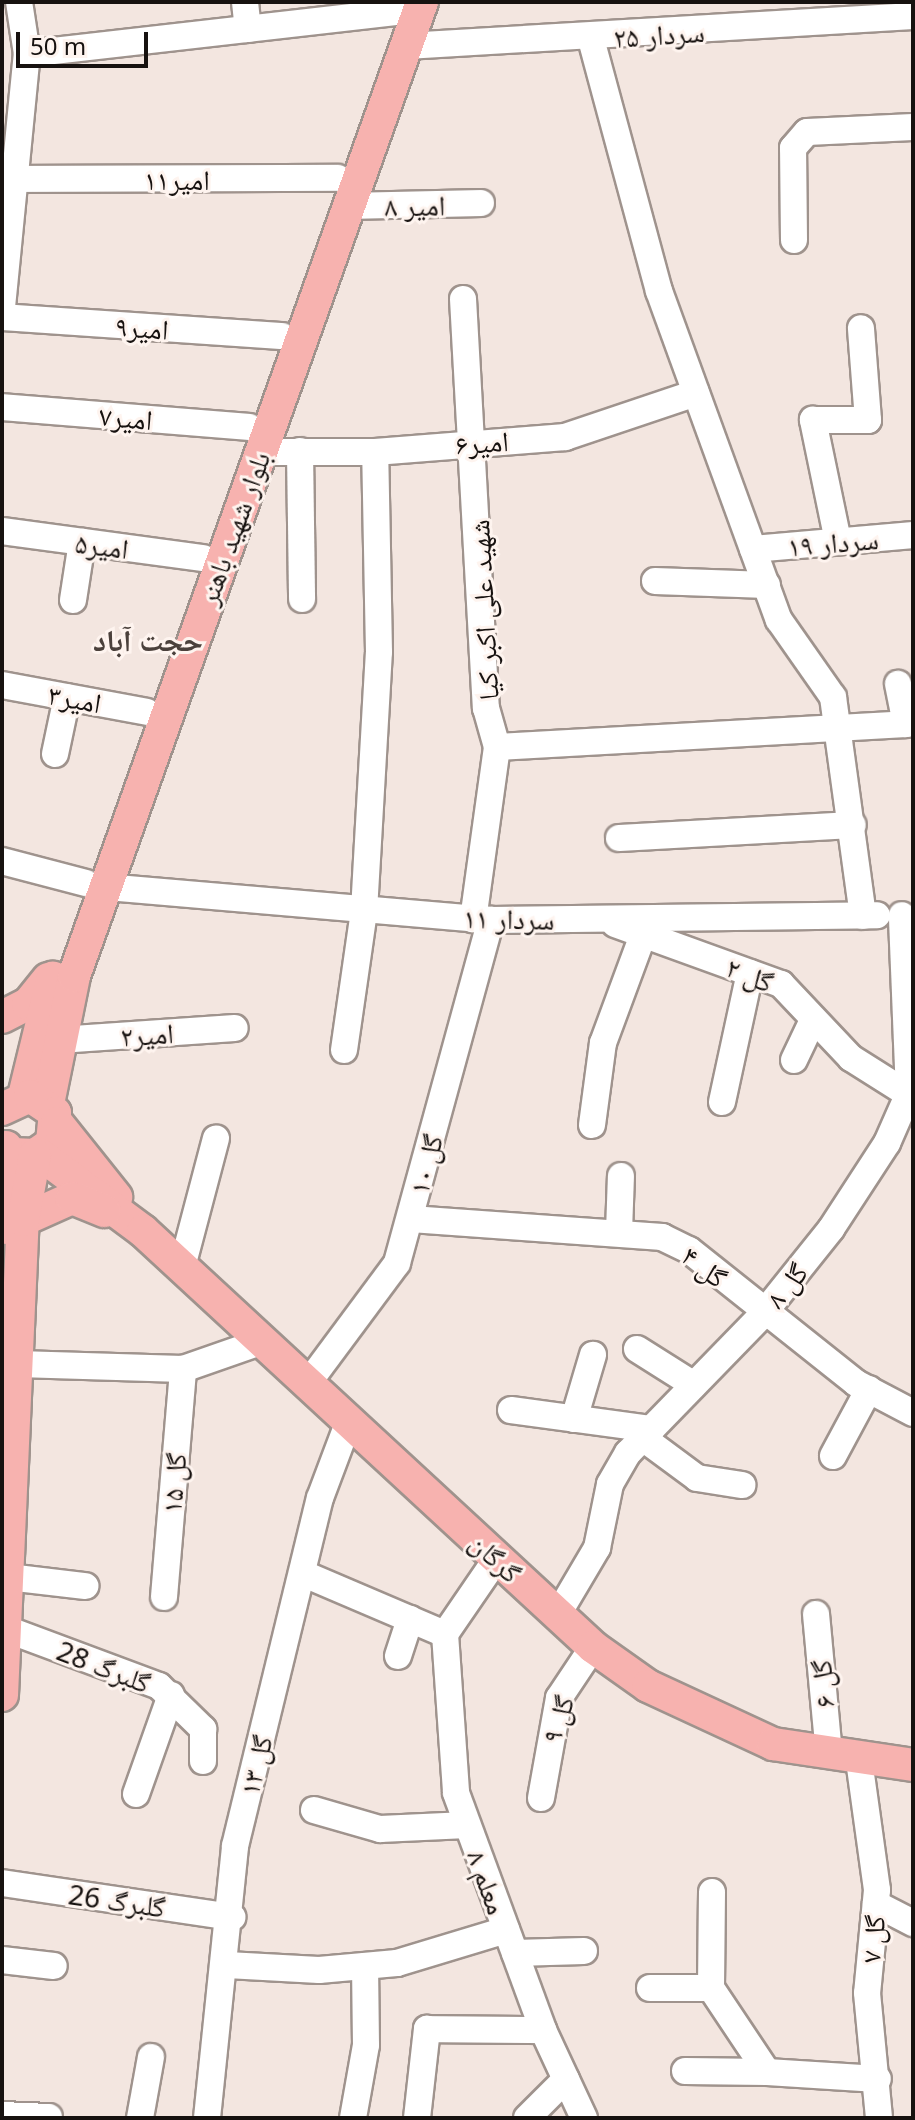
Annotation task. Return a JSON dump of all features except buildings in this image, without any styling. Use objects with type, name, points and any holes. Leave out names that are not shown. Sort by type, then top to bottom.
[{"type":"main road","name":"بلوار شهید باهنر","points":[[25,1101],[59,1040],[96,885],[147,712],[203,558],[255,439],[282,336],[406,46],[407,5]]},
{"type":"main road","name":"بلوار شهید باهنر","points":[[25,1101],[55,970],[96,885],[407,5]]},
{"type":"main road","points":[[2,1017],[28,1004],[55,970]]},
{"type":"main road","points":[[20,1149],[52,1143],[25,1101]]},
{"type":"main road","points":[[25,1101],[143,1231]]},
{"type":"main road","points":[[2,1695],[8,1577],[11,1219],[20,1149]]},
{"type":"main road","points":[[20,1149],[143,1231]]},
{"type":"main road","points":[[11,1219],[72,1198],[143,1231]]},
{"type":"main road","name":"گرگان","points":[[143,1231],[593,1647],[718,1723],[844,1757],[913,1765]]},
{"type":"main road","points":[[2,1398],[8,1364]]},
{"type":"street","points":[[2,307],[18,69],[19,2]]},
{"type":"street","points":[[245,2],[248,29]]},
{"type":"street","points":[[18,69],[407,5]]},
{"type":"street","name":"سردار ۲۵","points":[[406,46],[591,39],[913,16]]},
{"type":"street","points":[[591,39],[659,291],[779,620],[833,697],[853,825],[863,916]]},
{"type":"street","points":[[794,240],[793,148],[807,132],[913,127]]},
{"type":"street","name":"امیر۱۱","points":[[11,190],[343,192]]},
{"type":"street","name":"امیر ۸","points":[[343,192],[481,203]]},
{"type":"street","name":"شهید علی اکبر کیا","points":[[463,299],[475,442],[486,708],[497,747],[482,920]]},
{"type":"street","name":"امیر۹","points":[[2,317],[282,336]]},
{"type":"street","points":[[838,541],[813,420],[868,420],[861,328]]},
{"type":"street","name":"امیر۶","points":[[255,439],[300,451],[375,452],[565,437],[696,393]]},
{"type":"street","name":"امیر۷","points":[[2,407],[255,439]]},
{"type":"street","points":[[300,451],[302,599]]},
{"type":"street","points":[[344,1050],[364,911],[379,652],[375,452]]},
{"type":"street","name":"امیر۵","points":[[2,531],[203,558]]},
{"type":"street","name":"سردار ۱۹","points":[[753,549],[913,535]]},
{"type":"street","points":[[73,600],[82,542]]},
{"type":"street","points":[[655,581],[767,585]]},
{"type":"street","points":[[497,747],[840,732],[906,724],[898,684]]},
{"type":"street","name":"امیر۳","points":[[2,685],[147,712]]},
{"type":"street","points":[[55,754],[67,697]]},
{"type":"street","points":[[619,838],[853,825]]},
{"type":"street","name":"سردار ۱۱","points":[[2,861],[96,885],[482,920],[908,914]]},
{"type":"street","name":"گل ۸","points":[[558,1614],[597,1548],[610,1484],[647,1433],[763,1314],[861,1187],[911,1095],[908,914]]},
{"type":"street","name":"گل ۲","points":[[600,919],[781,984],[851,1058],[911,1095]]},
{"type":"street","name":"گل ۱۰","points":[[308,1383],[371,1307],[397,1263],[411,1219],[482,920]]},
{"type":"street","points":[[592,1125],[603,1043],[643,935]]},
{"type":"street","points":[[722,1102],[750,973]]},
{"type":"street","points":[[794,1060],[813,1020]]},
{"type":"street","name":"امیر۲","points":[[59,1040],[235,1028]]},
{"type":"street","points":[[182,1267],[216,1138]]},
{"type":"street","points":[[619,1232],[621,1176]]},
{"type":"street","name":"گل ۴","points":[[411,1219],[662,1237],[689,1250],[763,1314],[869,1389],[913,1413]]},
{"type":"street","points":[[8,1364],[183,1369],[263,1341]]},
{"type":"street","points":[[637,1349],[694,1385]]},
{"type":"street","points":[[574,1419],[593,1355]]},
{"type":"street","name":"گل ۱۵","points":[[164,1597],[183,1369]]},
{"type":"street","points":[[833,1456],[869,1389]]},
{"type":"street","points":[[511,1410],[647,1433],[697,1478],[742,1485]]},
{"type":"street","name":"گل ۱۳","points":[[207,2118],[233,1917],[235,1846],[304,1574],[320,1498],[349,1421]]},
{"type":"street","points":[[304,1574],[445,1634],[497,1558]]},
{"type":"street","points":[[8,1577],[85,1586]]},
{"type":"street","name":"گل ۶","points":[[816,1614],[844,1757]]},
{"type":"street","points":[[398,1656],[410,1619]]},
{"type":"street","name":"گلبرگ 28","points":[[6,1629],[171,1695],[203,1729],[203,1761]]},
{"type":"street","name":"معلم ۸","points":[[445,1634],[445,1714],[467,1825],[543,2030],[584,2118]]},
{"type":"street","name":"گل ۹","points":[[541,1798],[559,1698],[593,1647]]},
{"type":"street","points":[[136,1794],[171,1695]]},
{"type":"street","name":"گل ۷","points":[[844,1757],[876,1904],[867,1993],[878,2079],[879,2118]]},
{"type":"street","points":[[314,1810],[380,1829],[467,1825]]},
{"type":"street","name":"گلبرگ 26","points":[[2,1883],[233,1917]]},
{"type":"street","points":[[712,1892],[711,1988],[767,2072]]},
{"type":"street","points":[[876,1904],[913,1923]]},
{"type":"street","points":[[227,1965],[365,1966],[510,1942],[584,1951]]},
{"type":"street","points":[[2,1960],[54,1966]]},
{"type":"street","points":[[353,2118],[366,2045],[365,1966]]},
{"type":"street","points":[[650,1988],[711,1988]]},
{"type":"street","points":[[417,2118],[427,2029],[543,2030]]},
{"type":"street","points":[[140,2118],[151,2057]]},
{"type":"street","points":[[685,2071],[878,2079]]},
{"type":"street","points":[[527,2118],[566,2079]]},
{"type":"street","points":[[2,2115],[49,2117]]},
{"type":"district","name":"حجت آباد","points":[[148,640]]}]
